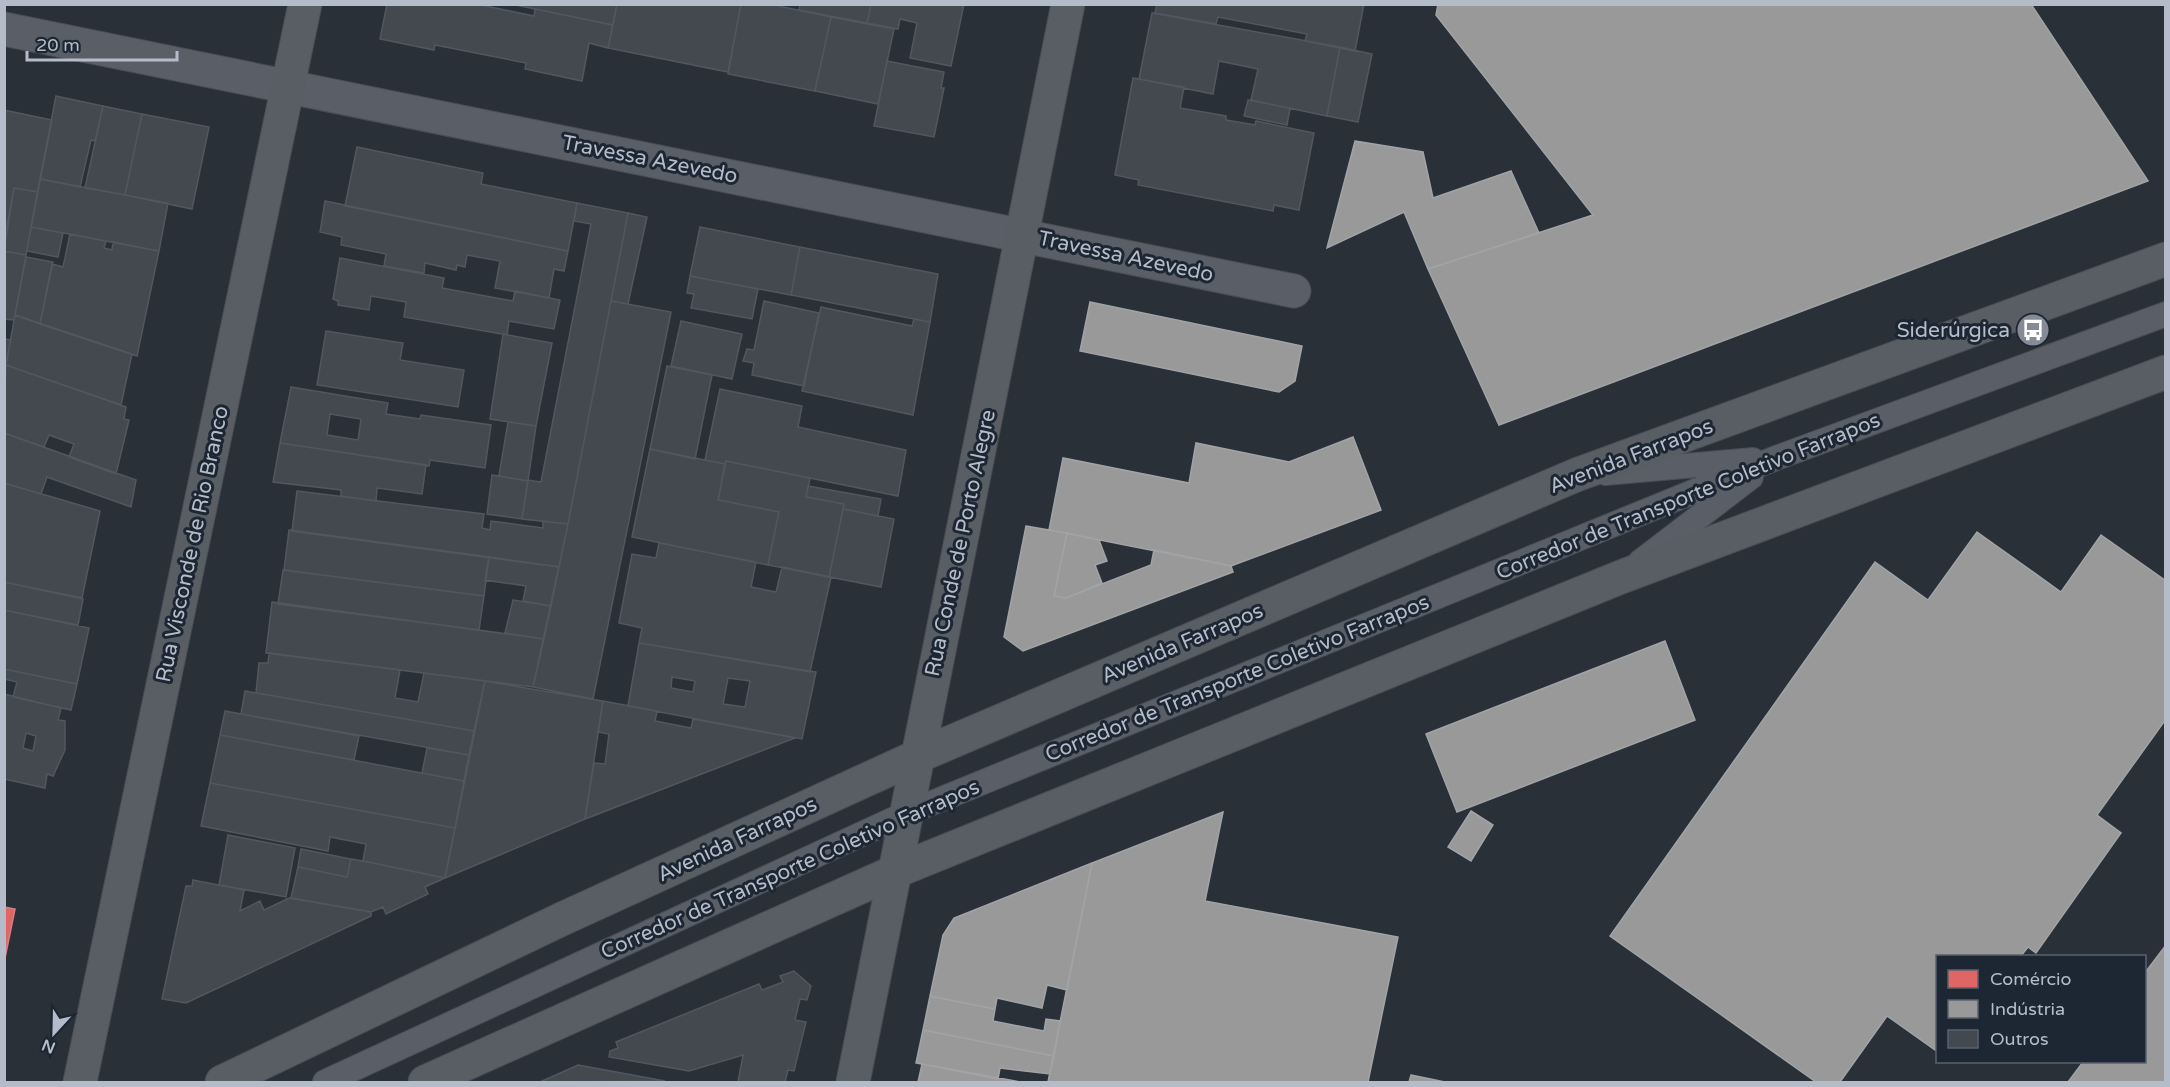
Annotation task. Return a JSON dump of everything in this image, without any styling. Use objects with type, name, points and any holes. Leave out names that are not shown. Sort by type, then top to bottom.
[{"type":"main road","name":"Rua Visconde de Rio Branco","points":[[80,1083],[305,4]]},
{"type":"main road","name":"Rua Conde de Porto Alegre","points":[[853,1083],[916,757],[1068,4]]},
{"type":"main road","name":"Avenida Farrapos","points":[[222,1083],[562,919],[916,757],[1576,475],[2166,259]]},
{"type":"main road","points":[[425,1083],[894,872],[1621,577],[2166,372]]},
{"type":"street","name":"Travessa Azevedo","points":[[4,29],[1294,291]]},
{"type":"lane","name":"Corredor de Transporte Coletivo Farrapos","points":[[326,1083],[905,814],[1776,458],[2166,314]]},
{"type":"lane","points":[[1576,475],[1776,458]]},
{"type":"lane","points":[[1621,577],[1776,458]]},
{"type":"building: Comércio","points":[[4,907],[15,909],[4,963]]},
{"type":"building: Indústria","points":[[1438,4],[2031,4],[2148,181],[1499,425],[1428,269],[1593,215],[1436,15]]},
{"type":"building: Indústria","points":[[1355,141],[1423,152],[1433,198],[1511,171],[1539,233],[1428,269],[1404,212],[1327,248]]},
{"type":"building: Indústria","points":[[1090,302],[1302,346],[1295,381],[1279,392],[1080,351]]},
{"type":"building: Indústria","points":[[1353,437],[1381,510],[1231,566],[1049,530],[1063,458],[1189,483],[1196,443],[1289,462]]},
{"type":"building: Indústria","points":[[1026,526],[1067,533],[1054,596],[1066,598],[1151,565],[1154,550],[1231,566],[1233,572],[1023,651],[1004,637]]},
{"type":"building: Indústria","points":[[1977,532],[2061,592],[2101,535],[2166,581],[2166,719],[2097,815],[2121,833],[2036,953],[2028,947],[2022,955],[1936,955],[1936,1051],[1887,1016],[1840,1082],[1816,1082],[1610,936],[1875,562],[1928,600]]},
{"type":"building: Indústria","points":[[1067,533],[1099,540],[1107,561],[1095,565],[1102,583],[1066,598],[1054,596]]},
{"type":"building: Indústria","points":[[1665,641],[1695,720],[1457,812],[1426,734]]},
{"type":"building: Indústria","points":[[1471,811],[1493,825],[1471,861],[1448,847]]},
{"type":"building: Indústria","points":[[1223,812],[1205,901],[1398,937],[1368,1082],[1048,1082],[1092,863]]},
{"type":"building: Indústria","points":[[1092,863],[1067,990],[1047,985],[1042,1008],[997,998],[995,1009],[930,996],[943,935],[954,918]]},
{"type":"building: Indústria","points":[[2166,945],[2166,1082],[2068,1082],[2082,1063],[2146,1063],[2146,971]]},
{"type":"building: Indústria","points":[[930,996],[995,1009],[993,1021],[1044,1031],[1046,1019],[1060,1021],[1054,1056],[923,1030]]},
{"type":"building: Indústria","points":[[923,1030],[1054,1056],[1050,1074],[1000,1068],[998,1079],[916,1063]]},
{"type":"building: Indústria","points":[[922,1064],[983,1075],[1020,1082],[918,1082]]},
{"type":"building: Indústria","points":[[1411,1075],[1445,1082],[1409,1082]]},
{"type":"building: Outros","points":[[387,4],[476,4],[534,16],[535,9],[613,25],[608,48],[589,43],[582,81],[525,69],[526,63],[435,45],[434,50],[380,39]]},
{"type":"building: Outros","points":[[511,4],[617,4],[613,25]]},
{"type":"building: Outros","points":[[617,4],[741,5],[728,72],[608,48]]},
{"type":"building: Outros","points":[[741,4],[769,4],[831,17],[815,91],[728,74]]},
{"type":"building: Outros","points":[[800,4],[871,4],[867,23],[799,10]]},
{"type":"building: Outros","points":[[871,4],[964,4],[951,66],[910,58],[917,23],[900,19],[898,29],[867,23]]},
{"type":"building: Outros","points":[[1157,4],[1364,4],[1355,51],[1305,41],[1307,34],[1218,17],[1216,24],[1155,13]]},
{"type":"building: Outros","points":[[1152,13],[1340,47],[1327,116],[1251,100],[1258,69],[1219,61],[1213,94],[1139,79]]},
{"type":"building: Outros","points":[[831,17],[894,29],[878,104],[815,91]]},
{"type":"building: Outros","points":[[1340,47],[1372,54],[1358,122],[1327,116]]},
{"type":"building: Outros","points":[[887,61],[944,72],[941,88],[944,88],[934,137],[874,126]]},
{"type":"building: Outros","points":[[1133,78],[1184,87],[1180,108],[1226,116],[1226,120],[1255,125],[1256,121],[1314,133],[1299,210],[1274,205],[1273,211],[1138,185],[1139,180],[1115,175]]},
{"type":"building: Outros","points":[[56,96],[103,106],[95,141],[91,140],[80,187],[40,179]]},
{"type":"building: Outros","points":[[1248,100],[1290,108],[1287,125],[1244,116]]},
{"type":"building: Outros","points":[[103,106],[142,114],[125,195],[85,188]]},
{"type":"building: Outros","points":[[4,110],[52,120],[38,192],[14,188],[4,242]]},
{"type":"building: Outros","points":[[142,114],[209,127],[192,209],[125,195]]},
{"type":"building: Outros","points":[[357,147],[483,173],[481,184],[577,203],[568,251],[345,206]]},
{"type":"building: Outros","points":[[40,179],[168,203],[159,251],[31,227]]},
{"type":"building: Outros","points":[[14,188],[38,192],[26,255],[4,251]]},
{"type":"building: Outros","points":[[325,201],[568,251],[564,271],[554,269],[549,298],[495,288],[500,261],[467,255],[465,267],[457,265],[456,270],[425,263],[424,273],[384,266],[386,254],[341,245],[342,237],[320,232]]},
{"type":"building: Outros","points":[[577,203],[628,213],[568,524],[522,519],[528,480],[541,482],[591,224],[574,221]]},
{"type":"building: Outros","points":[[628,213],[647,217],[628,304],[611,301]]},
{"type":"building: Outros","points":[[31,227],[63,233],[58,257],[27,251]]},
{"type":"building: Outros","points":[[700,227],[800,247],[791,295],[690,276]]},
{"type":"building: Outros","points":[[70,234],[106,241],[104,248],[112,250],[113,242],[159,251],[137,356],[40,324],[52,264],[63,267]]},
{"type":"building: Outros","points":[[800,247],[938,274],[930,322],[791,295]]},
{"type":"building: Outros","points":[[4,251],[26,255],[14,320],[4,319]]},
{"type":"building: Outros","points":[[26,257],[53,262],[40,324],[15,315]]},
{"type":"building: Outros","points":[[340,258],[444,278],[442,288],[513,301],[515,291],[560,300],[554,329],[509,321],[507,335],[404,317],[406,302],[371,296],[369,310],[338,305],[338,301],[333,299]]},
{"type":"building: Outros","points":[[690,276],[758,289],[752,319],[691,308],[694,294],[687,293]]},
{"type":"building: Outros","points":[[611,301],[671,312],[593,699],[533,687],[568,524]]},
{"type":"building: Outros","points":[[764,301],[819,313],[804,386],[752,375],[754,363],[743,361],[747,349],[754,350]]},
{"type":"building: Outros","points":[[821,307],[912,326],[914,319],[930,322],[913,415],[802,391]]},
{"type":"building: Outros","points":[[15,315],[132,354],[121,405],[6,365]]},
{"type":"building: Outros","points":[[681,321],[742,334],[732,379],[671,366]]},
{"type":"building: Outros","points":[[326,331],[403,343],[400,360],[464,370],[458,407],[317,385]]},
{"type":"building: Outros","points":[[503,334],[552,343],[536,426],[490,419]]},
{"type":"building: Outros","points":[[4,339],[11,340],[4,371]]},
{"type":"building: Outros","points":[[6,365],[126,407],[124,419],[129,420],[116,474],[69,457],[74,444],[49,435],[44,447],[4,433]]},
{"type":"building: Outros","points":[[667,366],[712,375],[695,459],[650,449]]},
{"type":"building: Outros","points":[[291,387],[388,403],[386,414],[420,419],[421,415],[491,425],[485,468],[430,460],[429,466],[280,443]],"holes":[[[330,414],[361,419],[358,440],[327,435]]]},
{"type":"building: Outros","points":[[720,389],[802,406],[798,427],[906,450],[898,496],[726,461],[725,464],[705,460]]},
{"type":"building: Outros","points":[[508,422],[536,426],[528,481],[499,476]]},
{"type":"building: Outros","points":[[4,433],[136,480],[131,507],[47,477],[41,494],[4,483]]},
{"type":"building: Outros","points":[[280,443],[426,465],[422,494],[377,488],[376,501],[341,496],[341,490],[273,482]]},
{"type":"building: Outros","points":[[650,449],[725,464],[718,500],[779,512],[768,565],[632,537]]},
{"type":"building: Outros","points":[[726,461],[810,478],[806,497],[844,504],[829,577],[768,565],[779,512],[718,500]]},
{"type":"building: Outros","points":[[492,475],[528,481],[522,519],[487,514]]},
{"type":"building: Outros","points":[[4,483],[100,511],[82,598],[4,582]]},
{"type":"building: Outros","points":[[808,486],[881,499],[878,516],[843,509],[844,504],[806,497]]},
{"type":"building: Outros","points":[[297,491],[484,514],[482,528],[490,530],[491,521],[543,528],[543,521],[568,524],[559,567],[292,531]]},
{"type":"building: Outros","points":[[843,509],[894,519],[881,587],[829,577]]},
{"type":"building: Outros","points":[[289,530],[489,557],[484,596],[284,570]]},
{"type":"building: Outros","points":[[659,543],[756,562],[751,587],[776,592],[782,567],[831,577],[810,672],[639,643],[642,628],[619,623],[632,554],[656,558]]},
{"type":"building: Outros","points":[[489,557],[559,567],[551,606],[523,601],[526,586],[485,580]]},
{"type":"building: Outros","points":[[283,570],[484,596],[479,630],[278,604]]},
{"type":"building: Outros","points":[[4,582],[83,599],[78,625],[4,610]]},
{"type":"building: Outros","points":[[513,600],[551,606],[544,639],[505,633]]},
{"type":"building: Outros","points":[[272,602],[544,639],[533,687],[266,653]]},
{"type":"building: Outros","points":[[4,610],[89,628],[77,684],[4,669]]},
{"type":"building: Outros","points":[[639,643],[816,672],[802,739],[628,706]],"holes":[[[672,677],[695,681],[693,692],[671,688]],[[728,678],[750,681],[745,707],[723,704]]]},
{"type":"building: Outros","points":[[269,653],[400,670],[395,698],[418,702],[424,673],[485,681],[474,731],[256,693],[259,663],[268,663]]},
{"type":"building: Outros","points":[[4,669],[77,684],[71,710],[13,697],[17,682],[4,679]]},
{"type":"building: Outros","points":[[485,681],[603,701],[585,819],[445,878]]},
{"type":"building: Outros","points":[[245,691],[474,731],[469,755],[241,714]]},
{"type":"building: Outros","points":[[4,694],[61,708],[58,720],[65,721],[65,750],[53,776],[47,774],[45,788],[4,779]],"holes":[[[26,733],[36,736],[33,751],[23,748]]]},
{"type":"building: Outros","points":[[603,701],[657,711],[655,721],[691,728],[693,719],[795,738],[585,819],[594,763],[605,764],[609,734],[598,732]]},
{"type":"building: Outros","points":[[225,711],[359,736],[354,760],[220,735]]},
{"type":"building: Outros","points":[[220,735],[464,781],[455,828],[210,783]]},
{"type":"building: Outros","points":[[427,748],[469,755],[464,781],[422,773]]},
{"type":"building: Outros","points":[[210,783],[455,828],[445,878],[363,861],[366,844],[330,837],[328,851],[201,826]]},
{"type":"building: Outros","points":[[228,835],[295,848],[286,897],[219,885]]},
{"type":"building: Outros","points":[[301,849],[351,859],[347,877],[298,867]]},
{"type":"building: Outros","points":[[351,859],[445,878],[425,887],[428,894],[386,914],[383,907],[371,912],[291,898],[298,867],[347,877]]},
{"type":"building: Outros","points":[[193,880],[244,890],[240,911],[260,901],[264,910],[289,898],[371,912],[371,916],[186,1003],[162,999],[186,886],[192,886]]},
{"type":"building: Outros","points":[[794,971],[811,986],[807,1000],[800,999],[795,1020],[806,1022],[794,1071],[788,1070],[785,1082],[738,1082],[743,1055],[689,1071],[609,1057],[610,1051],[618,1048],[616,1042],[759,984],[762,990],[783,982],[780,976]]},
{"type":"building: Outros","points":[[578,1065],[665,1081],[540,1082]]},
{"type":"place","name":"Siderúrgica","points":[[2033,330]]}]
